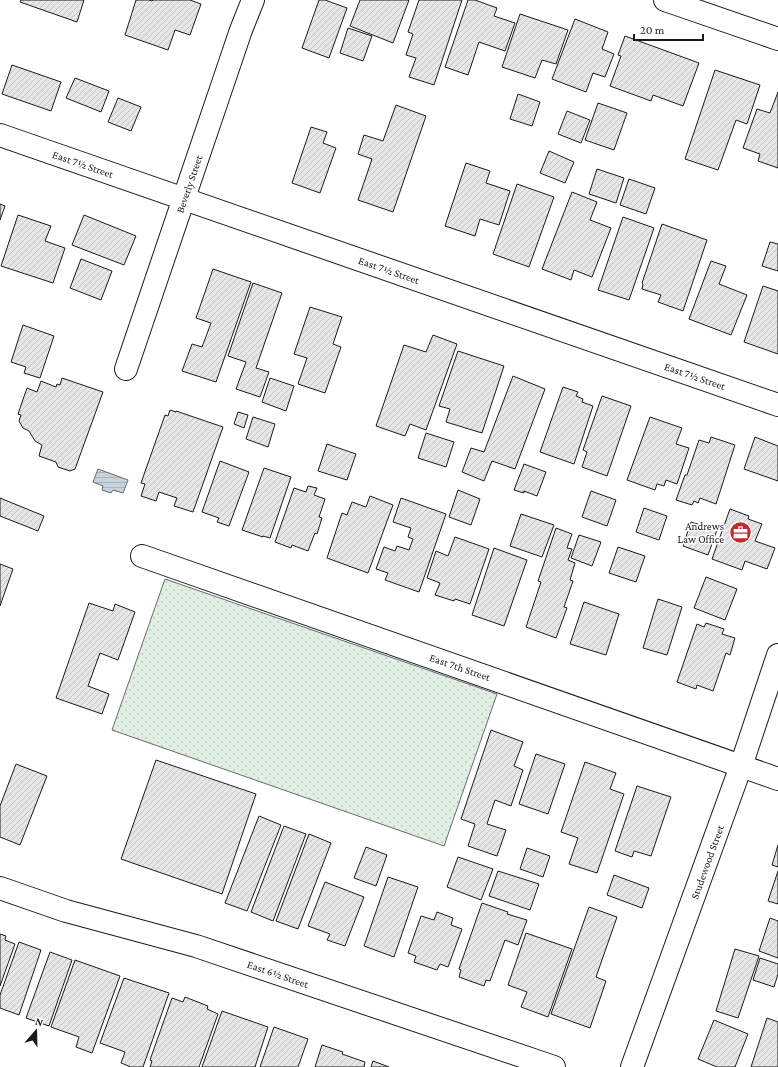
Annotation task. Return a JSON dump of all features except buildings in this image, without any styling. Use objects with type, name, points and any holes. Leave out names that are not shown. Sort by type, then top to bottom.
[{"type":"street","name":"Beverly Street","points":[[126,369],[236,45],[253,0]]},
{"type":"street","points":[[665,0],[778,39]]},
{"type":"street","name":"East 7½ Street","points":[[0,135],[778,405]]},
{"type":"street","name":"East 7th Street","points":[[142,556],[778,779]]},
{"type":"street","name":"Studewood Street","points":[[632,1067],[741,766],[778,655]]},
{"type":"street","name":"East 6½ Street","points":[[0,888],[66,911],[196,946],[554,1067]]},
{"type":"green space","points":[[165,579],[497,694],[444,846],[112,730]]},
{"type":"shaded area","points":[[98,469],[128,480],[123,493],[113,490],[111,493],[102,490],[103,486],[93,482]]},
{"type":"place","name":"Andrews Law Office","points":[[740,532]]}]
